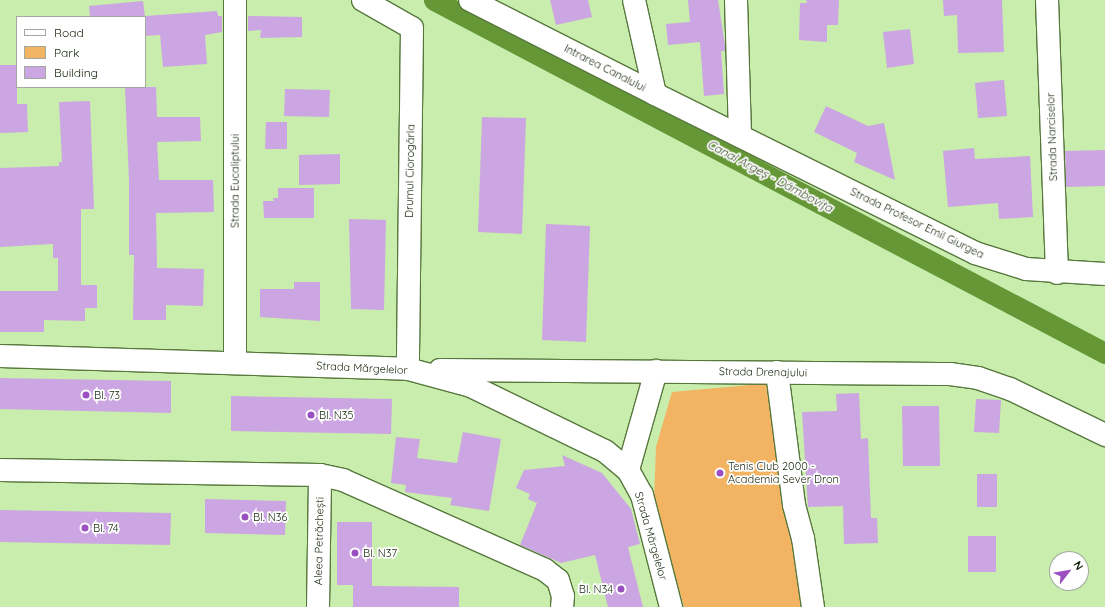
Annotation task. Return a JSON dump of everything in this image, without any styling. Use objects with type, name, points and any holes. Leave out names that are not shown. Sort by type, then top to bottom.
[{"type":"street","name":"Strada Eucaliptului","points":[[235,0],[235,362]]},
{"type":"street","name":"Drumul Ciorogârla","points":[[363,0],[412,28],[408,370]]},
{"type":"street","name":"Intrarea Canalului","points":[[470,0],[655,94],[740,135]]},
{"type":"street","points":[[634,0],[655,94]]},
{"type":"street","points":[[736,0],[740,135]]},
{"type":"street","name":"Strada Narciselor","points":[[1047,0],[1057,273]]},
{"type":"street","name":"Strada Profesor Emil Giurgea","points":[[740,135],[975,253],[1026,269],[1057,273],[1105,274]]},
{"type":"street","name":"Strada Mărgelelor","points":[[0,356],[235,362],[408,370],[442,377],[496,396],[605,451],[628,470],[642,495],[671,607]]},
{"type":"street","name":"Strada Drenajului","points":[[408,370],[950,374],[978,378],[1010,389],[1105,435]]},
{"type":"street","points":[[628,470],[656,372]]},
{"type":"street","points":[[777,372],[794,505],[803,538],[814,607]]},
{"type":"street","points":[[0,470],[320,475],[362,487],[545,570],[558,580],[563,596],[562,607]]},
{"type":"street","name":"Aleea Petrăchești","points":[[318,607],[320,475]]},
{"type":"green space","name":"Tenis Club 2000 - Academia Sever Dron","points":[[773,383],[803,607],[684,607],[654,500],[656,447],[672,392]]},
{"type":"building","points":[[550,0],[588,0],[592,17],[556,25]]},
{"type":"building","points":[[688,0],[718,0],[725,45],[725,51],[721,51],[724,94],[704,96],[700,42],[668,45],[666,24],[690,22]]},
{"type":"building","points":[[806,0],[839,0],[838,25],[827,25],[827,42],[799,40],[800,3],[807,3]]},
{"type":"building","points":[[943,0],[1002,0],[1004,52],[958,53],[957,15],[944,16]]},
{"type":"building","points":[[143,1],[145,16],[90,16],[89,6]]},
{"type":"building","points":[[217,11],[218,16],[222,16],[222,32],[205,35],[207,64],[163,67],[160,35],[146,36],[145,16]]},
{"type":"building","points":[[248,16],[302,17],[302,37],[260,38],[261,30],[248,31]]},
{"type":"building","points":[[910,29],[914,64],[887,68],[883,32]]},
{"type":"building","points":[[0,65],[16,65],[17,104],[27,104],[28,132],[0,133]]},
{"type":"building","points":[[1004,80],[1007,116],[978,118],[975,83]]},
{"type":"building","points":[[156,87],[157,117],[200,117],[201,141],[157,142],[159,180],[213,180],[214,212],[156,213],[157,268],[204,269],[203,306],[166,305],[166,320],[133,320],[134,255],[129,255],[129,181],[125,88]]},
{"type":"building","points":[[285,89],[330,90],[329,117],[284,116]]},
{"type":"building","points":[[90,101],[94,209],[81,209],[81,285],[97,285],[97,308],[85,308],[85,321],[44,320],[44,332],[0,332],[0,291],[58,291],[58,258],[53,258],[53,244],[0,247],[0,168],[59,166],[59,162],[62,162],[59,102]]},
{"type":"building","points":[[826,106],[868,126],[884,123],[895,180],[854,162],[857,153],[814,132]]},
{"type":"building","points":[[482,117],[526,118],[522,234],[478,232]]},
{"type":"building","points":[[266,122],[287,122],[287,149],[265,149]]},
{"type":"building","points":[[974,148],[975,159],[1030,156],[1033,217],[999,219],[998,203],[948,207],[943,151]]},
{"type":"building","points":[[1105,150],[1105,186],[1066,187],[1065,151]]},
{"type":"building","points":[[340,154],[340,184],[299,185],[299,155]]},
{"type":"building","points":[[278,188],[314,188],[314,218],[264,218],[263,201],[274,201],[273,198],[278,198]]},
{"type":"building","points":[[349,219],[386,220],[384,310],[351,309]]},
{"type":"building","points":[[546,224],[590,226],[586,342],[542,340]]},
{"type":"building","points":[[294,282],[320,282],[320,321],[260,317],[260,289],[294,289]]},
{"type":"building","name":"Bl. 73","points":[[0,378],[171,381],[171,413],[0,409]]},
{"type":"building","points":[[859,393],[861,439],[868,438],[871,518],[877,518],[878,543],[844,544],[843,506],[808,507],[802,412],[837,411],[836,394]]},
{"type":"building","name":"Bl. N35","points":[[231,396],[392,399],[391,434],[231,431]]},
{"type":"building","points":[[976,399],[1001,400],[999,433],[974,432]]},
{"type":"building","points":[[902,406],[939,406],[940,466],[903,466]]},
{"type":"building","points":[[463,432],[501,439],[489,511],[450,505],[452,498],[405,492],[406,485],[391,483],[396,437],[420,439],[417,458],[457,463]]},
{"type":"building","points":[[562,455],[602,473],[631,509],[640,544],[628,547],[643,607],[608,607],[595,555],[561,563],[520,545],[537,503],[528,499],[530,494],[516,488],[524,470],[565,466]]},
{"type":"building","points":[[977,474],[997,474],[997,507],[977,507]]},
{"type":"building","name":"Bl. N36","points":[[205,499],[286,501],[285,535],[205,533]]},
{"type":"building","name":"Bl. 74","points":[[0,510],[171,513],[170,545],[0,542]]},
{"type":"building","name":"Bl. N37","points":[[337,522],[372,522],[372,586],[459,587],[459,607],[353,607],[353,585],[337,585]]},
{"type":"building","points":[[968,536],[996,536],[996,572],[968,572]]},
{"type":"waterway","name":"Canal Argeș - Dâmbovița","points":[[434,0],[1105,353]]},
{"type":"place","name":"Bl. 73","points":[[86,395]]},
{"type":"place","name":"Bl. N35","points":[[311,415]]},
{"type":"place","name":"Tenis Club 2000 - Academia Sever Dron","points":[[720,473]]},
{"type":"place","name":"Bl. N36","points":[[245,517]]},
{"type":"place","name":"Bl. 74","points":[[85,528]]},
{"type":"place","name":"Bl. N37","points":[[355,553]]},
{"type":"place","name":"Bl. N34","points":[[621,589]]}]
